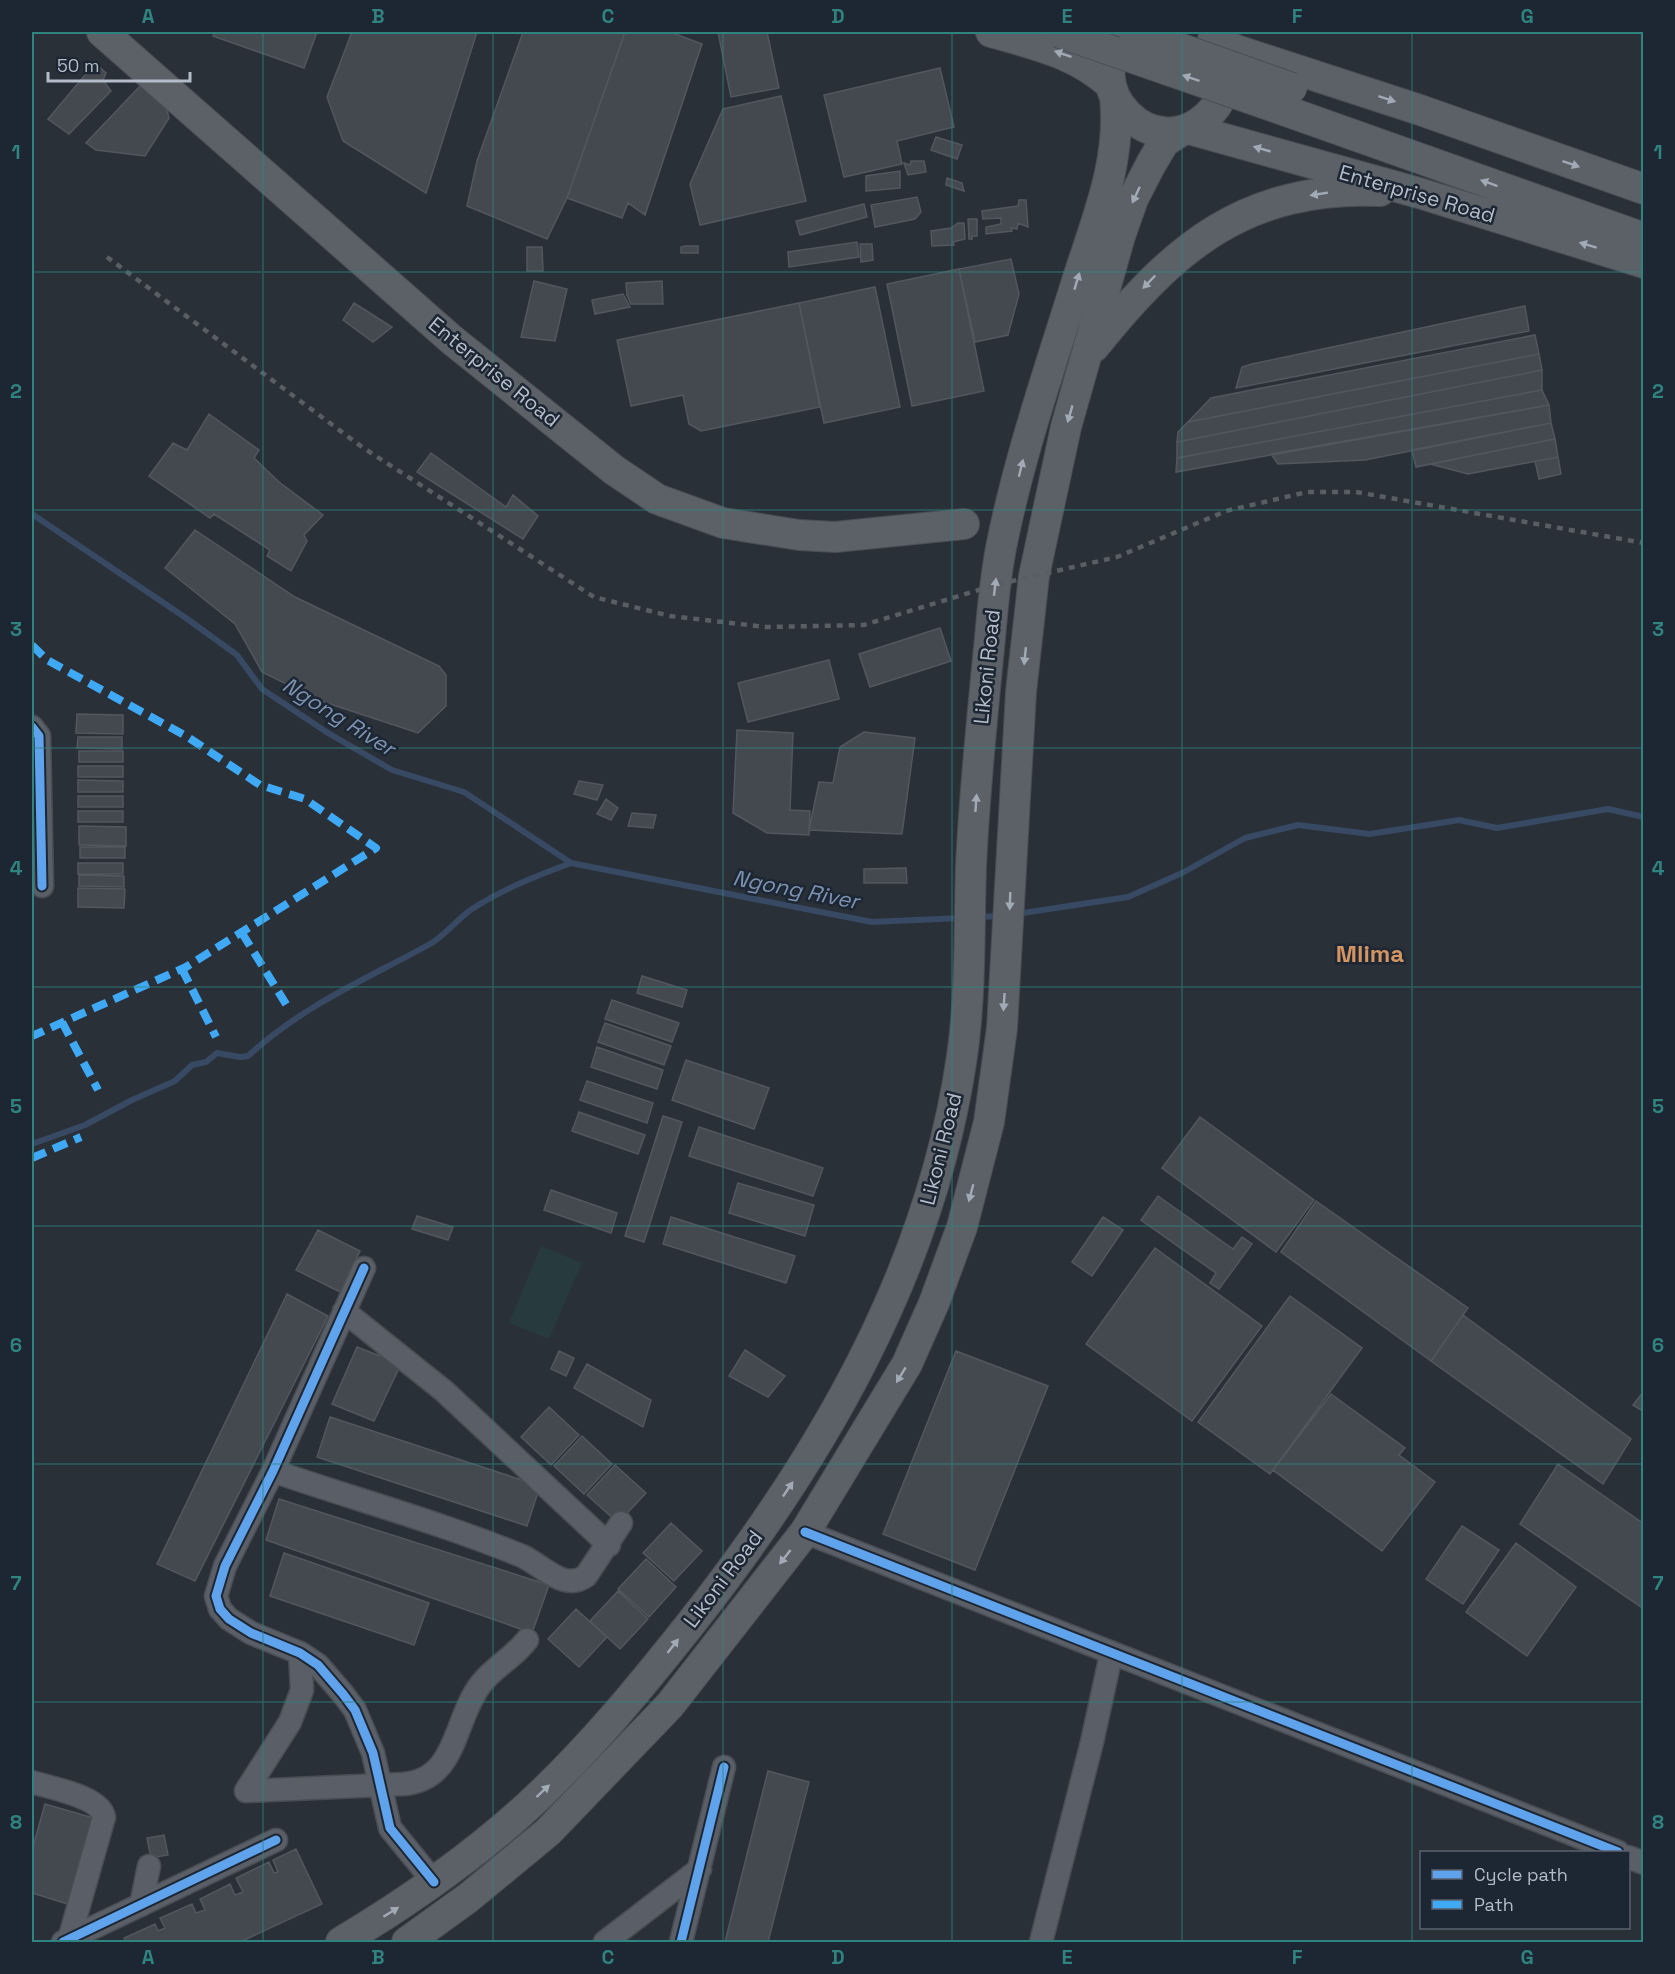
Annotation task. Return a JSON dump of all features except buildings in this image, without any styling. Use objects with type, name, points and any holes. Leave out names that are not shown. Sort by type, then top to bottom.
[{"type":"main road","name":"Enterprise Road","points":[[102,32],[452,340],[614,470],[657,499],[723,524],[780,534],[835,537],[964,524],[1012,504],[1055,482]]},
{"type":"main road","points":[[991,32],[1068,56],[1086,64],[1113,91]]},
{"type":"main road","points":[[1058,32],[1644,238]]},
{"type":"main road","points":[[1132,32],[1644,210]]},
{"type":"main road","name":"Likoni Road","points":[[341,1942],[434,1882],[522,1812],[581,1754],[641,1687],[710,1600],[816,1448],[874,1338],[896,1290],[929,1203],[950,1126],[963,1050],[971,861],[984,701],[1002,545],[1030,432],[1106,188],[1117,133],[1113,59],[1118,46],[1132,32]]},
{"type":"main road","points":[[1209,34],[1236,50],[1420,110],[1644,189]]},
{"type":"main road","name":"Likoni Road","points":[[407,1942],[468,1898],[548,1832],[669,1705],[805,1532],[907,1364],[962,1227],[989,1122],[1002,1028],[1021,692],[1034,576],[1066,427],[1120,236],[1133,199],[1164,142],[1205,120],[1217,106],[1224,90],[1224,63],[1209,34]]},
{"type":"main road","name":"Enterprise Road","points":[[1113,91],[1123,111],[1135,122],[1157,131],[1185,130],[1419,193],[1644,263]]},
{"type":"main road","points":[[1114,152],[1124,148],[1136,149],[1148,157],[1152,164]]},
{"type":"main road","points":[[1085,357],[1130,301],[1158,273],[1190,246],[1224,224],[1255,210],[1290,199],[1330,193],[1419,193]]},
{"type":"main road","points":[[964,524],[1002,545],[1040,556]]},
{"type":"street","points":[[32,727],[39,736],[35,774],[42,886]]},
{"type":"street","points":[[364,1268],[273,1471],[225,1566],[216,1596],[220,1609],[229,1619],[251,1633],[300,1653],[318,1665],[355,1710],[373,1753],[390,1828],[434,1882]]},
{"type":"street","points":[[344,1311],[444,1391],[609,1545]]},
{"type":"street","points":[[273,1471],[522,1556],[566,1583],[576,1582],[586,1576],[609,1545],[621,1523]]},
{"type":"street","points":[[805,1532],[1111,1655],[1615,1851]]},
{"type":"street","points":[[300,1653],[302,1690],[294,1711],[246,1791],[417,1783],[435,1773],[444,1763],[479,1686],[490,1672],[514,1656],[527,1640]]},
{"type":"street","points":[[1041,1942],[1092,1742],[1111,1655]]},
{"type":"street","points":[[681,1942],[724,1767]]},
{"type":"street","points":[[32,1782],[94,1802],[103,1812],[104,1817],[66,1941]]},
{"type":"street","points":[[66,1941],[276,1840]]},
{"type":"street","points":[[1630,1857],[1644,1863]]},
{"type":"street","points":[[141,1905],[150,1866]]},
{"type":"street","points":[[605,1942],[700,1869]]},
{"type":"green space","points":[[541,1246],[582,1263],[549,1339],[509,1323]]},
{"type":"waterway","name":"Ngong River","points":[[32,514],[237,655],[262,689],[328,733],[392,770],[464,792],[571,863],[872,922],[961,918]]},
{"type":"waterway","name":"Ngong River","points":[[1016,914],[1128,897],[1182,873],[1245,838],[1298,825],[1370,834],[1459,820],[1497,828],[1608,809],[1644,817]]},
{"type":"waterway","points":[[32,1144],[85,1125],[132,1100],[175,1081],[192,1065],[206,1062],[217,1053],[248,1056],[313,1007],[435,941],[467,913],[484,902],[520,883],[571,863]]},
{"type":"waterway","name":"Ngong River","points":[[977,917],[1000,916]]},
{"type":"railway","points":[[107,257],[362,447],[594,597],[670,616],[766,627],[864,625],[995,585],[1117,557],[1226,511],[1307,492],[1356,492],[1644,543]]},
{"type":"marked path","points":[[32,645],[47,660],[186,736],[260,785],[305,799],[376,848],[186,967],[32,1036]]},
{"type":"marked path","points":[[242,933],[289,1009]]},
{"type":"marked path","points":[[182,969],[216,1037]]},
{"type":"marked path","points":[[62,1022],[98,1090]]},
{"type":"marked path","points":[[32,1158],[81,1137]]},
{"type":"cycle path","points":[[32,727],[39,736],[42,886]]},
{"type":"cycle path","points":[[364,1268],[273,1471],[225,1566],[216,1596],[220,1609],[229,1619],[251,1633],[300,1653],[318,1665],[343,1694],[355,1710],[373,1753],[390,1828],[434,1882]]},
{"type":"cycle path","points":[[805,1532],[1615,1851]]},
{"type":"cycle path","points":[[681,1942],[724,1767]]},
{"type":"cycle path","points":[[63,1942],[276,1840]]},
{"type":"district","name":"Mlima","points":[[1370,954]]}]
